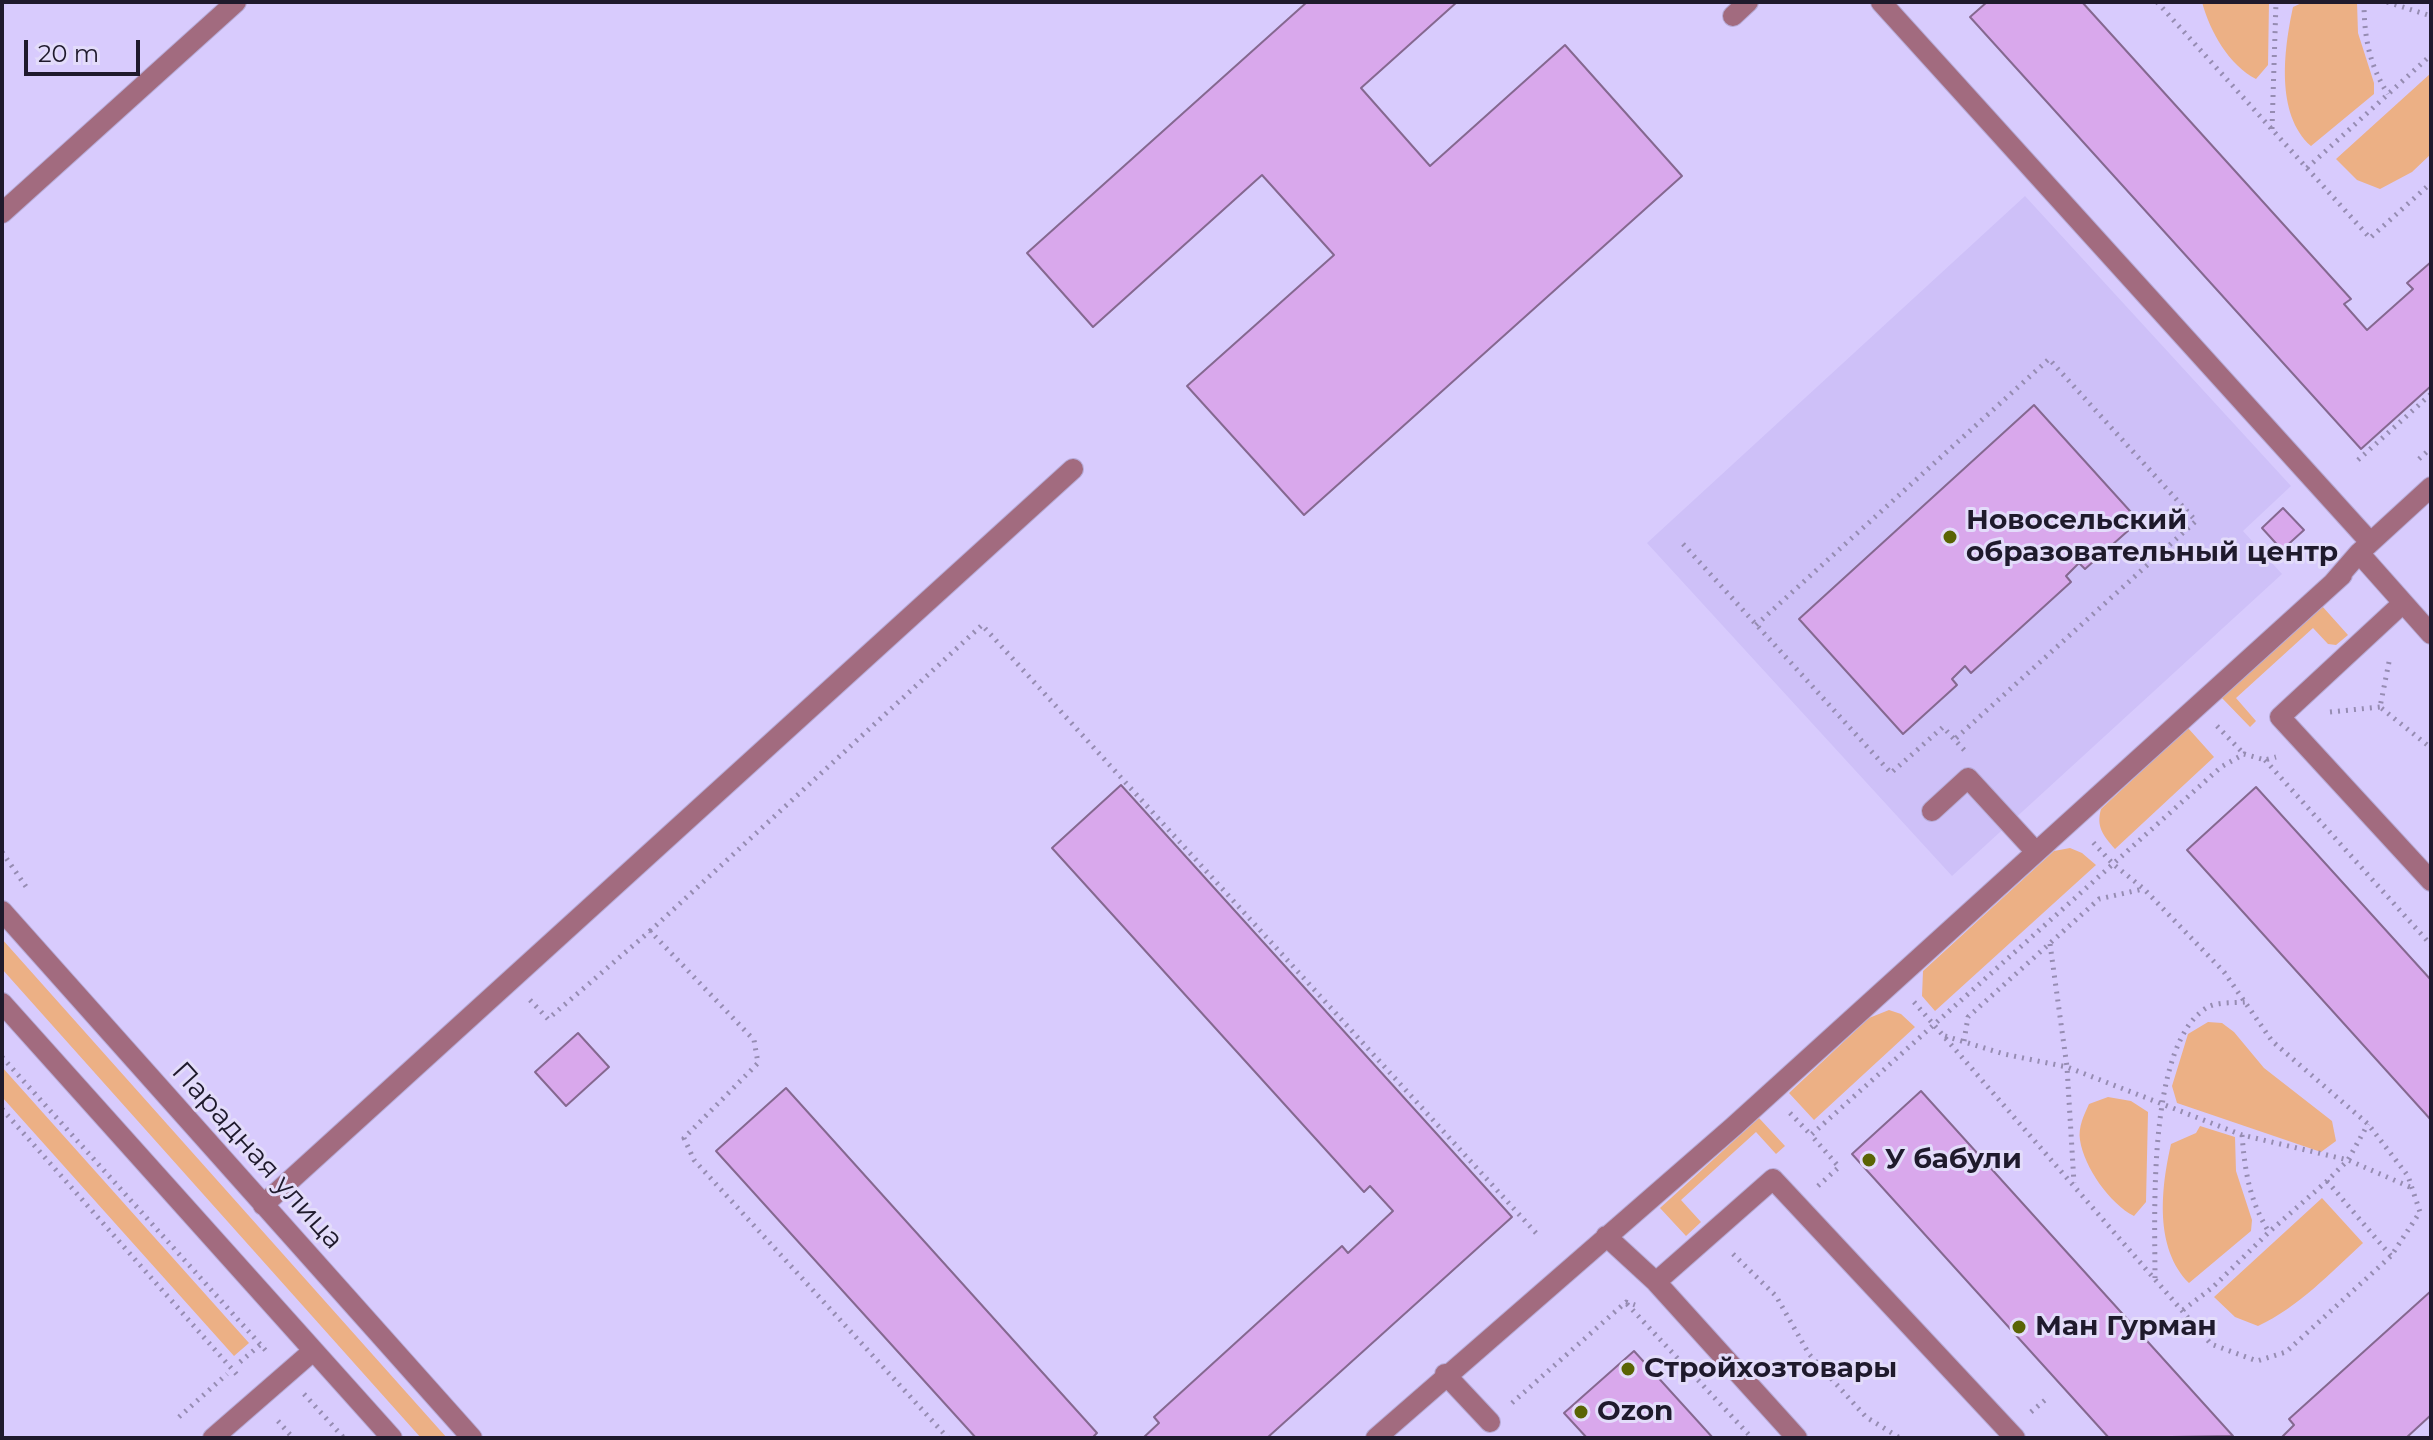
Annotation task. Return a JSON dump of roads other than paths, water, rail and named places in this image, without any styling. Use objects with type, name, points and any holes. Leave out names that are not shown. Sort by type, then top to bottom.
[{"type":"lane","points":[[2,213],[236,2]]},
{"type":"lane","points":[[1733,16],[1748,2]]},
{"type":"lane","points":[[1881,2],[2364,547],[2403,603],[2431,634]]},
{"type":"lane","points":[[263,1205],[1073,469]]},
{"type":"lane","points":[[1376,1438],[2036,852],[2342,575],[2364,547],[2431,487]]},
{"type":"lane","points":[[2403,603],[2280,717],[2431,881]]},
{"type":"lane","points":[[1932,811],[1968,778],[2036,852]]},
{"type":"lane","name":"Парадная улица","points":[[2,911],[472,1438]]},
{"type":"lane","points":[[2,1003],[392,1438]]},
{"type":"lane","points":[[1656,1282],[1773,1179],[2015,1438]]},
{"type":"lane","points":[[1606,1236],[1656,1282],[1797,1438]]},
{"type":"lane","points":[[213,1438],[313,1351]]},
{"type":"lane","points":[[1445,1374],[1490,1422]]},
{"type":"place","name":"Новосельский образовательный центр","points":[[1950,537]]},
{"type":"place","name":"У бабули","points":[[1869,1160]]},
{"type":"place","name":"Ман Гурман","points":[[2019,1327]]},
{"type":"place","name":"Стройхозтовары","points":[[1628,1369]]},
{"type":"place","name":"Ozon","points":[[1581,1412]]}]
